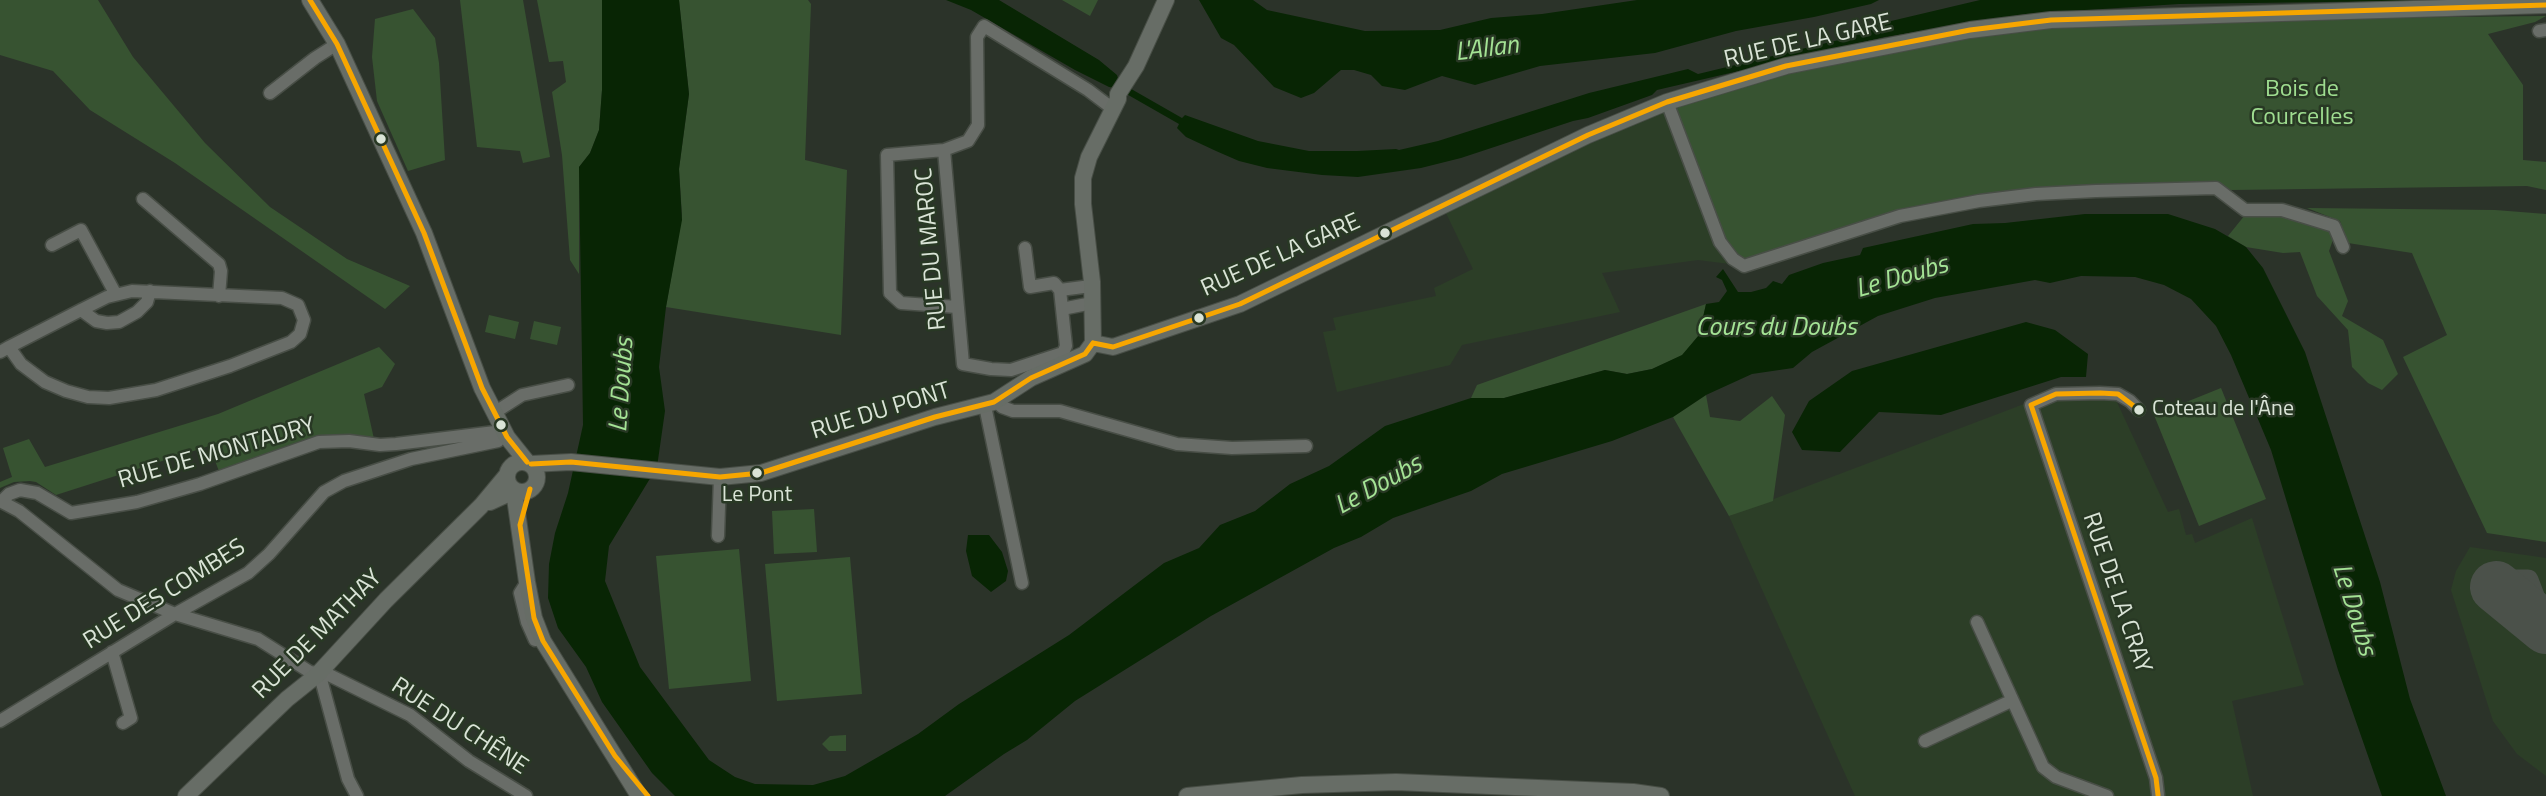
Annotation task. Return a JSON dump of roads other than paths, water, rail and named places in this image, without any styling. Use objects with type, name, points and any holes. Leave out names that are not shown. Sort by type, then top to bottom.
[{"type":"main road","points":[[310,0],[337,44],[424,233],[482,388],[508,473],[523,480]]},
{"type":"main road","points":[[1093,343],[1083,178],[1089,158],[1115,102],[1136,66],[1164,5]]},
{"type":"main road","name":"RUE DE LA GARE","points":[[1093,343],[1113,347],[1240,304],[1588,135],[1667,102],[1786,66],[1970,30],[2051,20],[2546,5]]},
{"type":"main road","name":"RUE DU PONT","points":[[523,480],[563,462],[720,477],[761,473],[935,417],[991,404],[1031,378],[1085,354],[1093,343]]},
{"type":"main road","points":[[482,388],[507,438],[523,480],[513,508],[520,525]]},
{"type":"main road","points":[[508,473],[517,462],[523,480],[520,525],[527,582],[534,618],[543,641],[639,796]]},
{"type":"main road","name":"RUE DE MATHAY","points":[[186,796],[287,699],[317,675],[386,600],[481,506],[508,473]]},
{"type":"main road","name":"RUE DE MATHAY","points":[[481,506],[523,480]]},
{"type":"main road","points":[[615,756],[648,796]]},
{"type":"main road","points":[[1187,796],[1302,785],[1396,782],[1590,790],[1661,796]]},
{"type":"main road","points":[[1590,790],[1623,796]]},
{"type":"street","name":"RUE DU MAROC","points":[[1062,309],[1066,346],[1063,353],[1011,370],[963,364],[944,150],[968,141],[978,125],[978,37],[984,26],[1088,90],[1115,102]]},
{"type":"street","points":[[270,93],[314,58],[337,44]]},
{"type":"street","points":[[1667,102],[1720,242],[1733,259],[1744,266],[1900,216],[1979,201],[2044,193],[2096,191],[2216,188],[2245,210],[2282,210],[2334,226],[2343,247]]},
{"type":"street","points":[[944,150],[887,155],[890,293],[901,303],[957,307]]},
{"type":"street","points":[[143,200],[219,264],[219,296]]},
{"type":"street","points":[[52,245],[81,230],[116,293]]},
{"type":"street","points":[[1024,248],[1030,286],[1054,283],[1060,290],[1062,309],[1092,303]]},
{"type":"street","points":[[1060,290],[1091,286]]},
{"type":"street","points":[[81,310],[96,321],[119,322],[137,312],[147,302],[150,291]]},
{"type":"street","points":[[150,291],[282,298],[298,305],[302,310],[303,328],[291,342],[230,366],[131,395],[88,397],[66,391],[46,382],[4,349],[116,293],[150,291]]},
{"type":"street","points":[[494,413],[522,395],[568,385]]},
{"type":"street","name":"RUE DE LA CRAY","points":[[2139,410],[2124,397],[2100,393],[2056,394],[2031,405],[2156,778],[2155,796]]},
{"type":"street","points":[[1022,583],[991,404],[1013,411],[1060,411],[1177,443],[1232,448],[1306,446]]},
{"type":"street","name":"RUE DE MONTADRY","points":[[1,501],[20,490],[37,493],[71,513],[137,502],[188,488],[319,442],[349,441],[380,445],[496,437]]},
{"type":"street","name":"RUE DES COMBES","points":[[0,721],[111,652],[248,573],[269,554],[324,492],[344,481],[496,437]]},
{"type":"street","points":[[718,536],[720,477]]},
{"type":"street","name":"RUE DU CHÊNE","points":[[1,501],[19,511],[118,590],[175,614],[258,639],[317,675],[329,675],[410,715],[469,761],[526,796]]},
{"type":"street","points":[[527,582],[520,593],[527,622],[536,643],[630,796]]},
{"type":"street","points":[[1977,622],[2043,766],[2056,777],[2107,796]]},
{"type":"street","points":[[111,652],[131,719]]},
{"type":"street","points":[[317,675],[325,694],[348,779],[357,796]]},
{"type":"street","points":[[1925,741],[2011,701]]},
{"type":"water","points":[[602,0],[679,0],[689,94],[679,169],[682,220],[666,307],[659,367],[665,411],[657,467],[609,546],[605,581],[640,667],[709,760],[735,777],[755,784],[813,785],[845,776],[918,734],[959,704],[1069,635],[1164,563],[1199,548],[1220,525],[1255,511],[1290,484],[1329,466],[1385,426],[1471,398],[1504,398],[1605,370],[1627,374],[1652,369],[1682,355],[1699,335],[1706,304],[1719,302],[1727,291],[1722,280],[1716,277],[1723,269],[1738,292],[1751,292],[1766,288],[1773,281],[1782,284],[1789,275],[1823,263],[1860,255],[1863,248],[1973,224],[2085,214],[2168,214],[2215,229],[2246,247],[2263,268],[2305,352],[2380,582],[2410,699],[2446,796],[2382,796],[2338,670],[2271,450],[2216,326],[2191,299],[2164,285],[2135,277],[2081,276],[2050,283],[2035,280],[1935,298],[1878,316],[1812,352],[1793,368],[1752,374],[1706,395],[1673,417],[1612,441],[1502,474],[1471,491],[1393,518],[1211,616],[1075,701],[1027,740],[945,796],[675,796],[652,773],[602,702],[586,667],[558,628],[548,598],[549,564],[555,533],[568,493],[583,425],[579,167],[590,153],[599,130]]},
{"type":"water","points":[[946,0],[999,0],[1099,60],[1117,75],[1119,82],[1182,118],[1185,115],[1258,141],[1309,151],[1357,151],[1399,150],[1438,141],[1589,93],[1688,69],[1698,74],[1847,38],[1853,30],[1980,0],[2469,0],[2179,4],[2026,14],[1885,37],[1657,90],[1652,95],[1588,118],[1461,158],[1421,168],[1358,177],[1267,168],[1239,161],[1186,137],[1177,128],[1179,124],[1116,88],[1075,70],[971,10]]},
{"type":"water","name":"L'Allan","points":[[1199,0],[1253,0],[1267,10],[1365,31],[1440,30],[1491,18],[1542,14],[1637,0],[1879,0],[1814,17],[1736,31],[1655,53],[1540,66],[1475,85],[1442,76],[1405,90],[1382,86],[1371,75],[1354,70],[1341,70],[1314,93],[1301,98],[1274,87],[1234,45],[1221,38]]},
{"type":"water","points":[[2026,322],[2055,330],[2088,354],[2086,377],[2061,377],[1941,415],[1879,412],[1840,452],[1802,450],[1792,432],[1809,401],[1852,371]]},
{"type":"water","points":[[968,535],[989,535],[1002,552],[1008,571],[1006,581],[991,592],[972,576],[966,551]]},
{"type":"place","name":"Coteau de l'Âne","points":[[2139,410]]},
{"type":"place","name":"Le Pont","points":[[757,473]]},
{"type":"park label","name":"Bois de Courcelles","points":[[2302,104]]},
{"type":"water label","name":"Le Doubs","points":[[1902,278]]},
{"type":"water label","name":"Cours du Doubs","points":[[1776,329]]},
{"type":"water label","name":"Le Doubs","points":[[623,385]]},
{"type":"water label","name":"Le Doubs","points":[[1379,486]]},
{"type":"water label","name":"Le Doubs","points":[[2353,610]]}]
